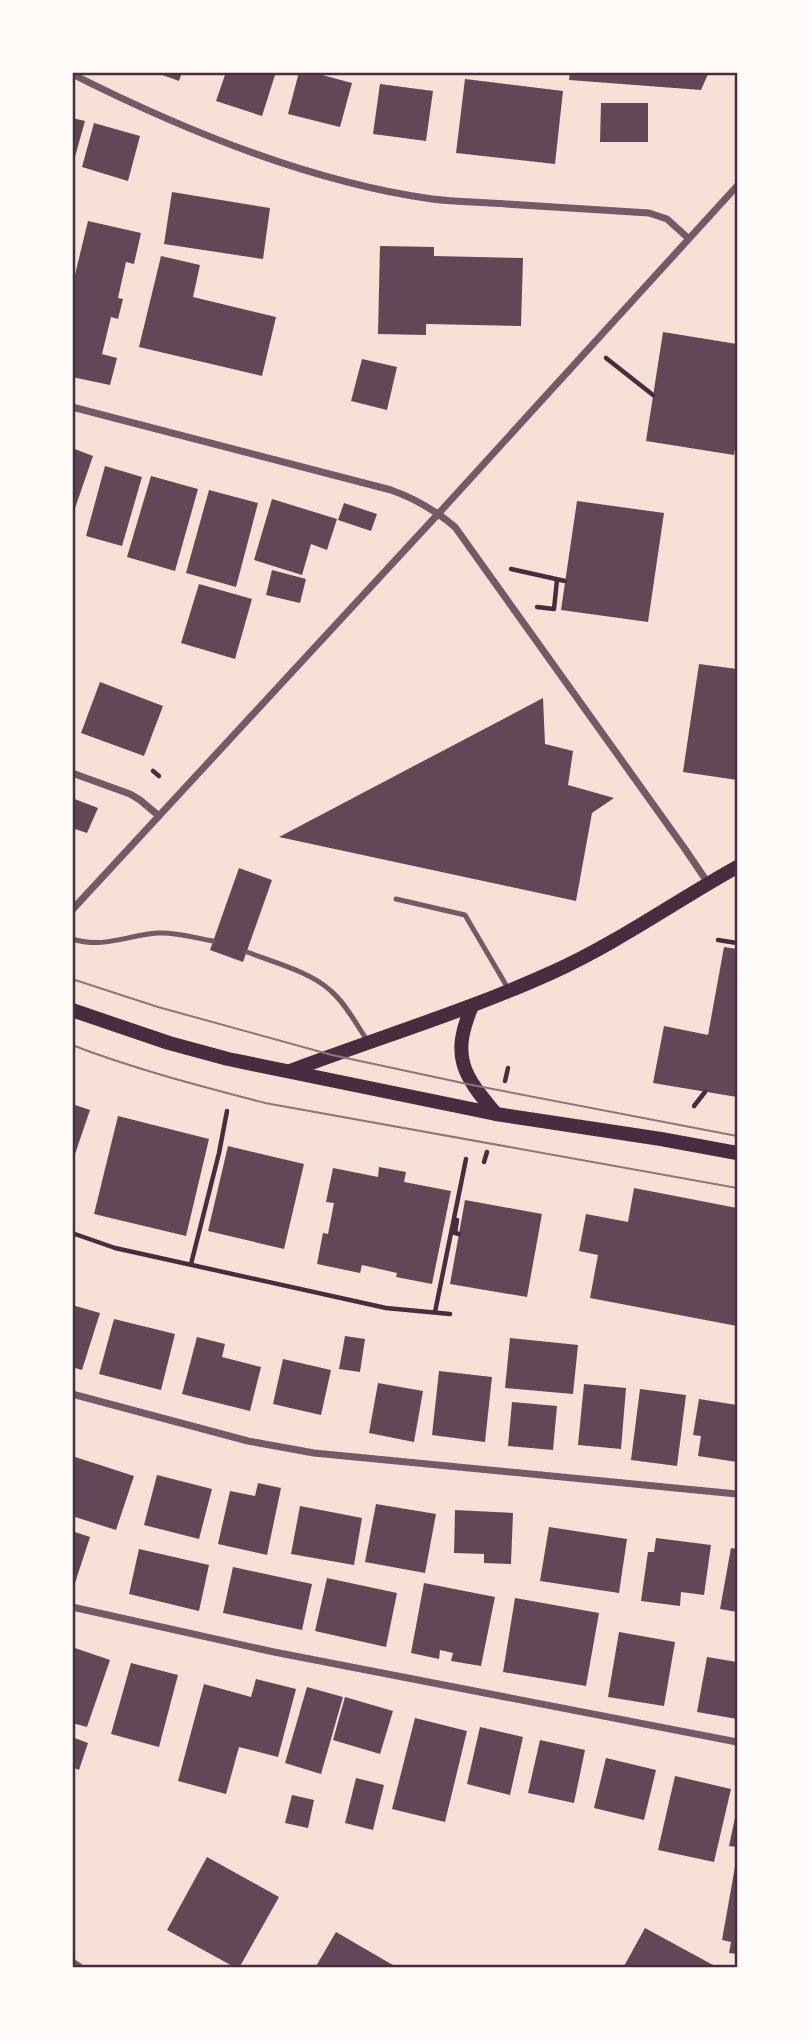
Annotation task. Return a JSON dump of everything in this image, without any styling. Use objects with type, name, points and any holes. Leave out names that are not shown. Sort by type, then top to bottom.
[{"type":"main road","points":[[288,1072],[472,1006],[553,972],[607,944],[737,867]]},
{"type":"main road","points":[[472,1006],[463,1030],[461,1058],[472,1085],[496,1114]]},
{"type":"main road","points":[[72,1010],[169,1043],[288,1072],[496,1114],[737,1153]]},
{"type":"street","points":[[72,74],[122,99],[221,139],[290,165],[366,187],[433,199],[649,213],[667,219],[688,238]]},
{"type":"street","points":[[72,910],[737,186]]},
{"type":"street","points":[[72,407],[391,490],[414,498],[439,513],[455,527],[708,883]]},
{"type":"street","points":[[72,773],[130,794],[159,816]]},
{"type":"street","points":[[72,1394],[248,1441],[314,1453],[737,1494]]},
{"type":"street","points":[[72,1607],[274,1652],[737,1742]]},
{"type":"street","points":[[72,1965],[77,1968]]},
{"type":"lane","points":[[396,899],[465,915],[509,990]]},
{"type":"lane","points":[[72,939],[93,944],[159,933],[213,941]]},
{"type":"lane","points":[[247,952],[313,979],[330,990],[369,1041]]},
{"type":"path","points":[[605,358],[653,395]]},
{"type":"path","points":[[511,569],[565,581]]},
{"type":"path","points":[[537,607],[554,609],[557,580]]},
{"type":"path","points":[[153,771],[159,776]]},
{"type":"path","points":[[719,940],[737,943]]},
{"type":"path","points":[[505,1081],[508,1068]]},
{"type":"path","points":[[694,1106],[705,1091]]},
{"type":"path","points":[[191,1264],[227,1111]]},
{"type":"path","points":[[484,1162],[487,1152]]},
{"type":"path","points":[[435,1312],[466,1159]]},
{"type":"path","points":[[454,1219],[457,1221],[455,1233],[459,1234]]},
{"type":"path","points":[[72,1233],[114,1248],[386,1308],[450,1314]]},
{"type":"building","points":[[154,72],[182,72],[179,81]]},
{"type":"building","points":[[226,72],[276,72],[262,116],[216,101]]},
{"type":"building","points":[[299,72],[311,72],[352,83],[340,127],[288,114]]},
{"type":"building","points":[[570,72],[709,72],[701,90],[569,80]]},
{"type":"building","points":[[465,79],[563,91],[555,164],[456,153]]},
{"type":"building","points":[[380,84],[433,91],[426,141],[373,134]]},
{"type":"building","points":[[601,103],[648,103],[648,142],[600,142]]},
{"type":"building","points":[[72,118],[85,121],[73,164],[72,164]]},
{"type":"building","points":[[94,123],[140,136],[128,181],[82,167]]},
{"type":"building","points":[[172,192],[270,208],[263,259],[164,244]]},
{"type":"building","points":[[88,221],[141,233],[134,264],[126,262],[118,298],[123,299],[118,319],[111,317],[102,354],[117,358],[110,385],[72,377],[72,287]]},
{"type":"building","points":[[380,246],[434,247],[434,256],[523,258],[521,326],[426,324],[426,335],[378,334]]},
{"type":"building","points":[[161,256],[200,265],[193,297],[276,317],[262,376],[139,347]]},
{"type":"building","points":[[663,332],[737,344],[737,437],[734,455],[646,441]]},
{"type":"building","points":[[362,359],[397,367],[387,410],[351,401]]},
{"type":"building","points":[[72,448],[93,456],[72,517]]},
{"type":"building","points":[[105,466],[142,477],[122,546],[86,536]]},
{"type":"building","points":[[151,476],[198,489],[175,571],[127,557]]},
{"type":"building","points":[[209,490],[258,503],[236,587],[186,573]]},
{"type":"building","points":[[272,499],[337,519],[327,550],[311,544],[302,575],[254,560]]},
{"type":"building","points":[[577,501],[664,513],[648,622],[561,610]]},
{"type":"building","points":[[344,503],[377,514],[371,531],[338,520]]},
{"type":"building","points":[[272,570],[306,579],[300,603],[266,595]]},
{"type":"building","points":[[199,584],[252,599],[235,659],[181,643]]},
{"type":"building","points":[[699,664],[737,669],[737,780],[683,772]]},
{"type":"building","points":[[100,682],[163,706],[144,756],[81,733]]},
{"type":"building","points":[[543,698],[545,744],[573,751],[568,785],[614,798],[592,813],[576,901],[279,837]]},
{"type":"building","points":[[72,798],[98,808],[87,833],[72,828]]},
{"type":"building","points":[[239,868],[272,880],[243,962],[210,950]]},
{"type":"building","points":[[724,947],[737,949],[737,1097],[653,1083],[664,1026],[708,1035]]},
{"type":"building","points":[[72,1104],[90,1110],[72,1163]]},
{"type":"building","points":[[118,1116],[209,1139],[186,1236],[94,1214]]},
{"type":"building","points":[[228,1146],[304,1164],[284,1249],[208,1231]]},
{"type":"building","points":[[379,1167],[406,1172],[404,1182],[451,1191],[432,1284],[396,1277],[397,1273],[362,1265],[360,1273],[317,1264],[323,1233],[328,1234],[334,1203],[326,1202],[333,1168],[378,1177]]},
{"type":"building","points":[[634,1188],[737,1208],[737,1326],[590,1298],[598,1255],[579,1251],[586,1214],[628,1222]]},
{"type":"building","points":[[465,1200],[542,1214],[527,1297],[450,1284]]},
{"type":"building","points":[[72,1305],[100,1313],[82,1370],[72,1367]]},
{"type":"building","points":[[114,1319],[175,1334],[161,1390],[99,1374]]},
{"type":"building","points":[[345,1336],[365,1339],[360,1372],[339,1369]]},
{"type":"building","points":[[197,1337],[225,1344],[222,1357],[261,1367],[250,1411],[182,1394]]},
{"type":"building","points":[[510,1338],[578,1345],[573,1394],[505,1388]]},
{"type":"building","points":[[283,1359],[331,1370],[321,1415],[273,1404]]},
{"type":"building","points":[[439,1371],[492,1377],[485,1442],[432,1435]]},
{"type":"building","points":[[378,1383],[423,1391],[414,1442],[369,1433]]},
{"type":"building","points":[[584,1384],[626,1388],[621,1449],[578,1445]]},
{"type":"building","points":[[640,1389],[686,1395],[677,1466],[631,1460]]},
{"type":"building","points":[[699,1399],[737,1405],[737,1462],[698,1456],[701,1436],[693,1435]]},
{"type":"building","points":[[512,1402],[557,1406],[553,1450],[508,1446]]},
{"type":"building","points":[[72,1456],[134,1476],[116,1530],[72,1516]]},
{"type":"building","points":[[157,1475],[212,1489],[199,1539],[144,1525]]},
{"type":"building","points":[[258,1483],[281,1488],[267,1555],[218,1544],[230,1491],[255,1496]]},
{"type":"building","points":[[376,1504],[436,1514],[425,1573],[365,1562]]},
{"type":"building","points":[[300,1506],[362,1518],[354,1565],[291,1554]]},
{"type":"building","points":[[455,1510],[513,1513],[511,1564],[484,1563],[484,1554],[454,1553]]},
{"type":"building","points":[[549,1527],[627,1539],[619,1593],[540,1581]]},
{"type":"building","points":[[72,1531],[90,1537],[75,1583],[72,1582]]},
{"type":"building","points":[[656,1538],[711,1545],[704,1595],[681,1592],[680,1606],[641,1601],[648,1552],[654,1552]]},
{"type":"building","points":[[731,1548],[737,1549],[737,1612],[720,1609]]},
{"type":"building","points":[[139,1549],[209,1565],[199,1611],[129,1594]]},
{"type":"building","points":[[233,1567],[312,1584],[302,1630],[223,1613]]},
{"type":"building","points":[[327,1578],[397,1593],[386,1647],[315,1631]]},
{"type":"building","points":[[424,1583],[495,1597],[481,1666],[451,1661],[453,1653],[440,1650],[439,1659],[411,1653]]},
{"type":"building","points":[[515,1598],[599,1613],[586,1686],[503,1672]]},
{"type":"building","points":[[619,1632],[675,1642],[664,1706],[608,1697]]},
{"type":"building","points":[[72,1647],[110,1660],[87,1727],[72,1723]]},
{"type":"building","points":[[707,1657],[737,1662],[737,1719],[697,1712]]},
{"type":"building","points":[[131,1663],[178,1675],[159,1747],[111,1734]]},
{"type":"building","points":[[256,1679],[296,1689],[278,1757],[239,1747],[226,1794],[178,1781],[204,1684],[251,1697]]},
{"type":"building","points":[[307,1687],[343,1697],[321,1774],[285,1763]]},
{"type":"building","points":[[345,1697],[393,1711],[380,1754],[333,1740]]},
{"type":"building","points":[[415,1718],[467,1731],[445,1822],[392,1809]]},
{"type":"building","points":[[480,1727],[523,1737],[510,1795],[467,1784]]},
{"type":"building","points":[[72,1737],[88,1743],[79,1770],[72,1767]]},
{"type":"building","points":[[540,1740],[585,1750],[574,1803],[528,1793]]},
{"type":"building","points":[[606,1758],[656,1770],[644,1820],[594,1808]]},
{"type":"building","points":[[675,1776],[731,1789],[714,1862],[658,1850]]},
{"type":"building","points":[[356,1778],[384,1785],[373,1830],[345,1823]]},
{"type":"building","points":[[292,1795],[314,1800],[308,1828],[285,1823]]},
{"type":"building","points":[[737,1813],[737,1847],[729,1846]]},
{"type":"building","points":[[207,1857],[279,1897],[239,1968],[167,1930]]},
{"type":"building","points":[[736,1861],[737,1954],[729,1953],[731,1942],[722,1940]]},
{"type":"building","points":[[645,1928],[713,1965],[711,1968],[623,1968]]},
{"type":"building","points":[[336,1932],[398,1968],[315,1968]]},
{"type":"tram line","points":[[72,979],[158,1007],[332,1055],[737,1136]]},
{"type":"tram line","points":[[72,1045],[192,1084],[265,1103],[737,1188]]}]
